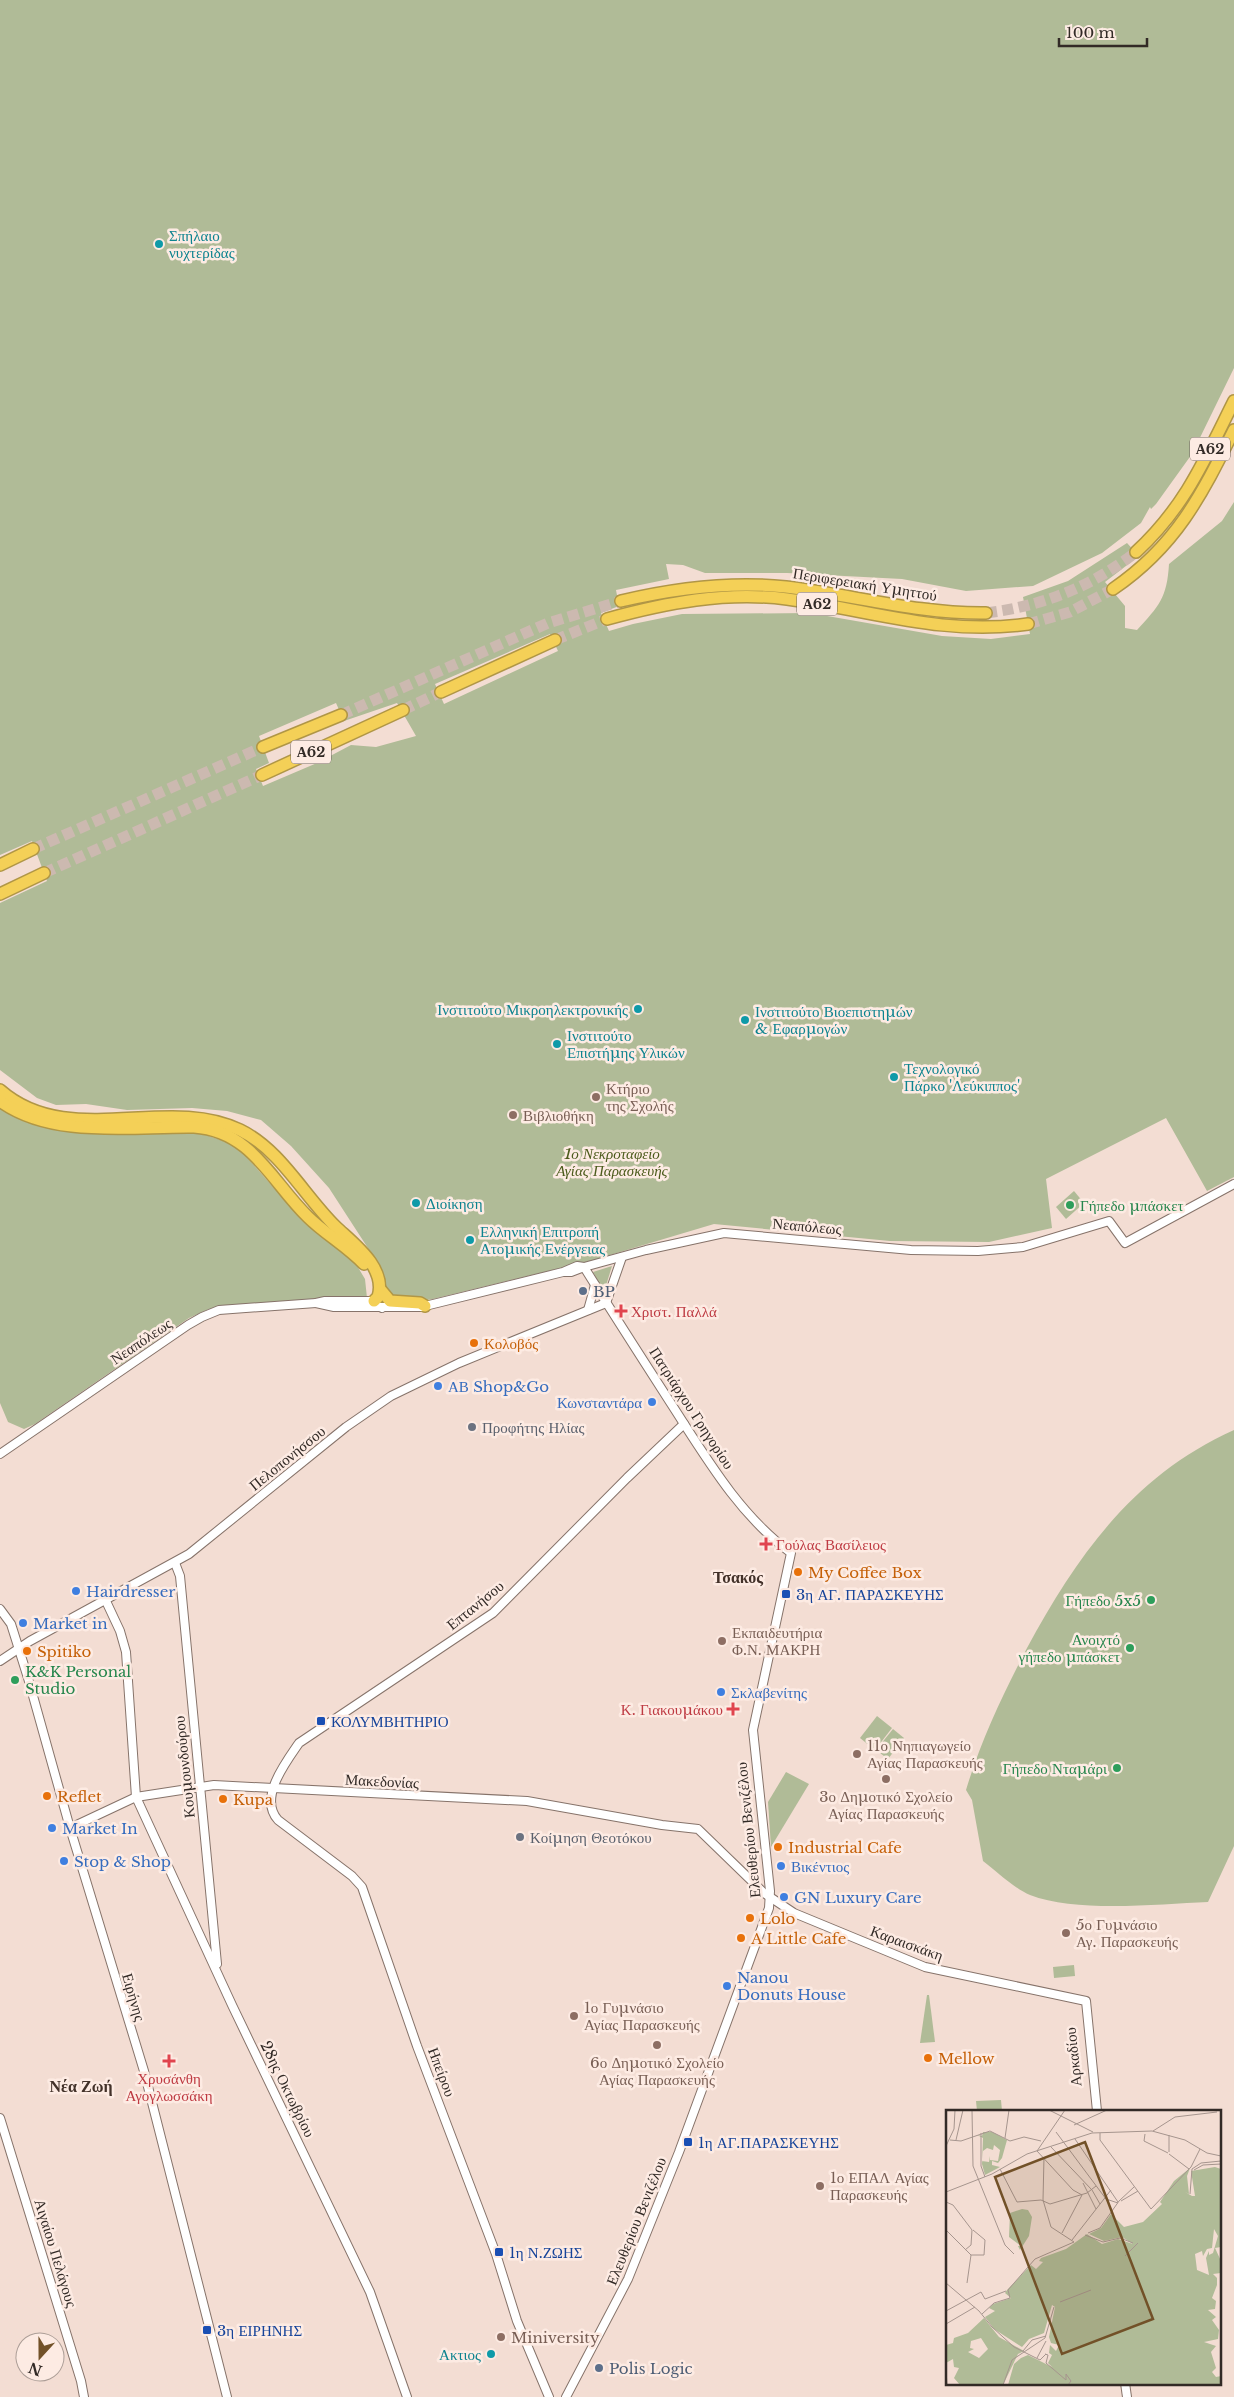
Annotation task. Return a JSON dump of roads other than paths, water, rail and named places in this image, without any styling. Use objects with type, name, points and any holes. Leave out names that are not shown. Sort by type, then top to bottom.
[{"type":"highway","name":"Α62","points":[[1136,552],[1161,528],[1185,497],[1234,401]]},
{"type":"highway","name":"Α62","points":[[1113,589],[1153,558],[1182,524],[1234,430]]},
{"type":"highway","name":"Περιφερειακή Υμηττού","points":[[621,601],[676,589],[749,585],[807,590],[938,611],[986,613]]},
{"type":"highway","name":"Περιφερειακή Υμηττού","points":[[607,619],[666,605],[745,596],[788,599],[948,627],[984,628],[1028,624]]},
{"type":"highway","points":[[441,692],[554,640]]},
{"type":"highway","name":"Α62","points":[[262,775],[403,710]]},
{"type":"highway","name":"Α62","points":[[263,747],[341,715]]},
{"type":"highway","points":[[0,865],[33,849]]},
{"type":"highway","points":[[0,894],[44,873]]},
{"type":"highway","points":[[0,1090],[29,1109],[61,1118],[196,1119],[221,1123],[242,1131],[275,1157],[327,1218],[358,1247],[371,1264],[380,1289],[390,1301],[420,1303],[424,1306]]},
{"type":"highway","points":[[0,1101],[30,1117],[57,1125],[203,1127],[234,1138],[252,1153],[306,1216],[366,1266],[378,1304]]},
{"type":"highway","points":[[378,1304],[380,1289]]},
{"type":"street","name":"Νεαπόλεως","points":[[0,1454],[202,1317],[219,1310],[316,1303],[332,1300],[424,1306],[563,1272],[571,1272],[686,1240],[731,1233],[911,1250],[978,1251],[1014,1248],[1109,1221],[1126,1243],[1234,1184]]},
{"type":"street","points":[[606,1302],[622,1257]]},
{"type":"street","name":"Πατριάρχου Γρηγορίου","points":[[584,1267],[684,1424],[735,1498],[750,1516],[791,1554]]},
{"type":"street","points":[[588,1310],[595,1285]]},
{"type":"street","name":"Πελοπονήσσου","points":[[0,1661],[19,1648],[175,1563],[219,1531],[346,1427],[391,1396],[459,1363],[606,1302]]},
{"type":"street","name":"Επτανήσου","points":[[272,1788],[281,1770],[300,1743],[493,1613],[627,1478],[684,1424]]},
{"type":"street","name":"Ελευθερίου Βενιζέλου","points":[[566,2397],[628,2279],[679,2152],[768,1908],[770,1894],[753,1730],[791,1554]]},
{"type":"street","name":"Κουμουνδούρου","points":[[175,1563],[180,1576],[217,1969]]},
{"type":"street","points":[[105,1600],[120,1631],[126,1652],[136,1797]]},
{"type":"street","name":"Ειρήνης","points":[[0,1610],[11,1624],[19,1648],[70,1828],[144,2071],[226,2397]]},
{"type":"street","name":"Μακεδονίας","points":[[70,1828],[136,1797],[200,1786],[527,1801],[662,1825],[698,1829]]},
{"type":"street","name":"Ηπείρου","points":[[272,1788],[272,1812],[278,1820],[352,1876],[362,1887],[417,2046],[496,2254],[517,2320],[549,2397]]},
{"type":"street","name":"28ης Οκτωβρίου","points":[[136,1797],[232,2005],[370,2292],[407,2397]]},
{"type":"street","name":"Καραισκάκη","points":[[698,1829],[759,1887],[794,1913],[925,1967],[1083,2000]]},
{"type":"street","name":"Αρκαδίου","points":[[1083,2000],[1095,2110]]},
{"type":"street","name":"Αιγαίου Πελάγους","points":[[0,2118],[81,2381],[84,2397]]},
{"type":"street","points":[[1120,2384],[1122,2397]]},
{"type":"street","points":[[1125,2384],[1127,2397]]},
{"type":"tunnel","points":[[986,613],[1007,610],[1066,593],[1102,575],[1136,552]]},
{"type":"tunnel","points":[[1028,624],[1070,612],[1113,589]]},
{"type":"tunnel","points":[[341,715],[548,623],[621,601]]},
{"type":"tunnel","points":[[555,640],[607,619]]},
{"type":"tunnel","points":[[403,710],[441,692]]},
{"type":"tunnel","points":[[33,849],[263,747]]},
{"type":"tunnel","points":[[44,873],[262,775]]},
{"type":"place","name":"Σπήλαιο νυχτερίδας","points":[[159,244]]},
{"type":"place","name":"Ινστιτούτο Μικροηλεκτρονικής","points":[[638,1009]]},
{"type":"place","name":"Ινστιτούτο Βιοεπιστημών & Εφαρμογών","points":[[745,1020]]},
{"type":"place","name":"Ινστιτούτο Επιστήμης Υλικών","points":[[557,1044]]},
{"type":"place","name":"Τεχνολογικό Πάρκο 'Λεύκιππος'","points":[[894,1077]]},
{"type":"place","name":"Κτήριο της Σχολής","points":[[596,1097]]},
{"type":"place","name":"Βιβλιοθήκη","points":[[513,1115]]},
{"type":"place","name":"Διοίκηση","points":[[416,1203]]},
{"type":"place","name":"Γήπεδο μπάσκετ","points":[[1070,1205]]},
{"type":"place","name":"Ελληνική Επιτροπή Ατομικής Ενέργειας","points":[[470,1240]]},
{"type":"place","name":"BP","points":[[583,1291]]},
{"type":"place","name":"Χριστ. Παλλά","points":[[621,1311]]},
{"type":"place","name":"Κολοβός","points":[[474,1343]]},
{"type":"place","name":"ΑΒ Shop&Go","points":[[438,1386]]},
{"type":"place","name":"Κωνσταντάρα","points":[[652,1402]]},
{"type":"place","name":"Προφήτης Ηλίας","points":[[472,1427]]},
{"type":"place","name":"Γούλας Βασίλειος","points":[[766,1544]]},
{"type":"place","name":"My Coffee Box","points":[[798,1572]]},
{"type":"place","name":"Hairdresser","points":[[76,1591]]},
{"type":"place","name":"3η ΑΓ. ΠΑΡΑΣΚΕΥΗΣ","points":[[786,1594]]},
{"type":"place","name":"Γήπεδο 5x5","points":[[1151,1600]]},
{"type":"place","name":"Market in","points":[[23,1623]]},
{"type":"place","name":"Εκπαιδευτήρια Φ.Ν. ΜΑΚΡΗ","points":[[722,1641]]},
{"type":"place","name":"Ανοιχτό γήπεδο μπάσκετ","points":[[1130,1648]]},
{"type":"place","name":"Spitiko","points":[[27,1651]]},
{"type":"place","name":"K&K Personal Studio","points":[[15,1680]]},
{"type":"place","name":"Σκλαβενίτης","points":[[721,1692]]},
{"type":"place","name":"Κ. Γιακουμάκου","points":[[733,1709]]},
{"type":"place","name":"ΚΟΛΥΜΒΗΤΗΡΙΟ","points":[[321,1721]]},
{"type":"place","name":"11ο Νηπιαγωγείο Αγίας Παρασκευής","points":[[857,1754]]},
{"type":"place","name":"Γήπεδο Νταμάρι","points":[[1117,1768]]},
{"type":"place","name":"3ο Δημοτικό Σχολείο Αγίας Παρασκευής","points":[[886,1779]]},
{"type":"place","name":"Reflet","points":[[47,1796]]},
{"type":"place","name":"Kupa","points":[[223,1799]]},
{"type":"place","name":"Market In","points":[[52,1828]]},
{"type":"place","name":"Κοίμηση Θεοτόκου","points":[[520,1837]]},
{"type":"place","name":"Industrial Cafe","points":[[778,1847]]},
{"type":"place","name":"Stop & Shop","points":[[64,1861]]},
{"type":"place","name":"Βικέντιος","points":[[781,1866]]},
{"type":"place","name":"GN Luxury Care","points":[[784,1897]]},
{"type":"place","name":"Lolo","points":[[750,1918]]},
{"type":"place","name":"5ο Γυμνάσιο Αγ. Παρασκευής","points":[[1066,1933]]},
{"type":"place","name":"A Little Cafe","points":[[741,1938]]},
{"type":"place","name":"Nanou Donuts House","points":[[727,1986]]},
{"type":"place","name":"1ο Γυμνάσιο Αγίας Παρασκευής","points":[[574,2016]]},
{"type":"place","name":"6ο Δημοτικό Σχολείο Αγίας Παρασκευής","points":[[657,2045]]},
{"type":"place","name":"Mellow","points":[[928,2058]]},
{"type":"place","name":"Χρυσάνθη Αγογλωσσάκη","points":[[169,2061]]},
{"type":"place","name":"1η ΑΓ.ΠΑΡΑΣΚΕΥΗΣ","points":[[688,2142]]},
{"type":"place","name":"1ο ΕΠΑΛ Αγίας Παρασκευής","points":[[820,2186]]},
{"type":"place","name":"1η Ν.ΖΩΗΣ","points":[[499,2252]]},
{"type":"place","name":"3η ΕΙΡΗΝΗΣ","points":[[207,2330]]},
{"type":"place","name":"Miniversity","points":[[501,2337]]},
{"type":"place","name":"Ακτιος","points":[[491,2354]]},
{"type":"place","name":"Polis Logic","points":[[599,2368]]},
{"type":"district","name":"Τσακός","points":[[738,1577]]},
{"type":"district","name":"Νέα Ζωή","points":[[81,2086]]},
{"type":"park label","name":"1ο Νεκροταφείο Αγίας Παρασκευής","points":[[612,1162]]}]
